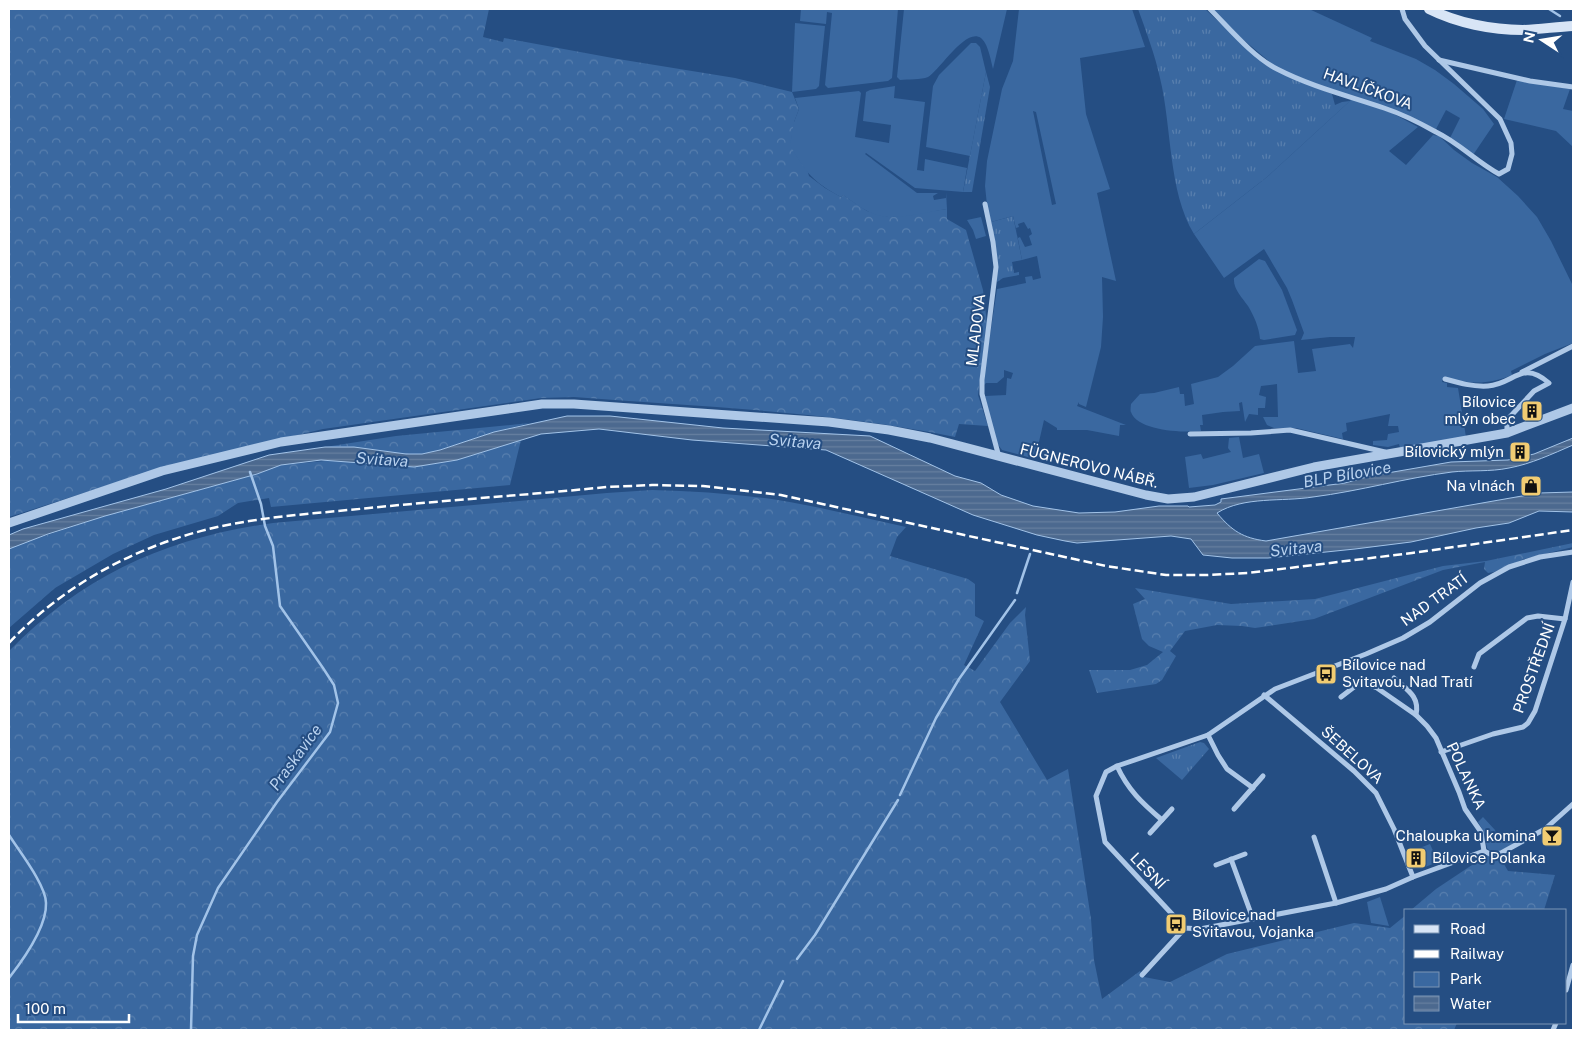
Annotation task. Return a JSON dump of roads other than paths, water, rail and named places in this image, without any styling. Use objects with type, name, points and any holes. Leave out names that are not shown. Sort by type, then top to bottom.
[{"type":"main road","points":[[1429,9],[1478,25],[1522,30],[1573,26]]},
{"type":"street","name":"HAVLÍČKOVA","points":[[1210,9],[1261,58],[1276,69],[1328,91],[1386,108],[1438,133],[1486,168],[1499,174],[1508,169],[1512,154],[1511,144],[1500,119],[1425,46],[1408,24],[1402,9]]},
{"type":"street","points":[[1438,60],[1530,81],[1573,86]]},
{"type":"street","name":"MLADOVA","points":[[985,204],[996,267],[985,353],[982,394],[999,457]]},
{"type":"street","points":[[1445,380],[1489,386],[1509,379],[1573,346]]},
{"type":"street","points":[[1507,433],[1507,420],[1534,391],[1549,383],[1540,375],[1522,372]]},
{"type":"street","name":"FÜGNEROVO NÁBŘ.","points":[[9,523],[162,471],[281,442],[542,404],[574,404],[829,422],[873,428],[930,438],[1154,497],[1168,499],[1201,495],[1314,468],[1388,453],[1507,433],[1573,408]]},
{"type":"street","name":"FÜGNEROVO NÁBŘ.","points":[[1190,434],[1290,430],[1388,453]]},
{"type":"street","name":"NAD TRATÍ","points":[[1117,766],[1208,735],[1275,688],[1403,638],[1430,622],[1480,583],[1509,568],[1540,558],[1573,552]]},
{"type":"street","points":[[1474,667],[1479,654],[1527,618],[1538,616],[1565,619],[1572,596],[1573,582]]},
{"type":"street","name":"PROSTŘEDNÍ","points":[[1441,752],[1493,734],[1523,727],[1528,723],[1535,710],[1565,619]]},
{"type":"street","name":"POLANKA","points":[[1394,678],[1415,697],[1418,707],[1416,715]]},
{"type":"street","name":"POLANKA","points":[[1341,697],[1355,686],[1367,684],[1377,688],[1416,715],[1436,738],[1465,809],[1481,832],[1484,851]]},
{"type":"street","name":"ŠEBELOVA","points":[[1264,695],[1354,771],[1376,793],[1394,829],[1413,877]]},
{"type":"street","points":[[1208,735],[1227,769],[1253,788]]},
{"type":"street","points":[[1117,766],[1125,782],[1139,800],[1162,820]]},
{"type":"street","name":"LESNÍ","points":[[1117,766],[1106,772],[1096,796],[1105,842],[1185,928]]},
{"type":"street","points":[[1234,809],[1263,776]]},
{"type":"street","points":[[1142,975],[1185,928],[1200,929],[1336,903],[1386,889],[1484,851],[1492,855],[1501,853],[1545,828],[1573,804]]},
{"type":"street","points":[[1150,833],[1172,809]]},
{"type":"street","points":[[1314,837],[1336,903]]},
{"type":"street","points":[[1216,865],[1245,854]]},
{"type":"street","points":[[1231,859],[1253,919]]},
{"type":"street","points":[[1567,987],[1573,966]]},
{"type":"water","name":"Svitava","points":[[567,416],[610,416],[723,428],[870,436],[955,476],[981,483],[1001,495],[1033,506],[1079,513],[1115,512],[1159,506],[1189,507],[1215,505],[1221,502],[1221,499],[1345,483],[1370,476],[1451,462],[1508,460],[1534,454],[1573,438],[1573,445],[1533,461],[1509,468],[1452,472],[1331,494],[1251,502],[1239,504],[1217,513],[1238,533],[1266,541],[1539,493],[1573,492],[1573,512],[1539,511],[1509,523],[1411,542],[1268,558],[1232,558],[1203,555],[1191,539],[1171,536],[1077,543],[1037,535],[973,515],[826,450],[692,440],[599,429],[541,434],[457,460],[414,467],[321,460],[281,465],[257,474],[105,516],[48,534],[9,549],[9,535],[23,529],[166,489],[269,455],[325,447],[354,447],[406,454],[422,454],[494,432]]},
{"type":"waterway","points":[[1549,9],[1560,16]]},
{"type":"waterway","name":"Praskavice","points":[[191,1030],[193,956],[197,935],[218,888],[277,802],[330,732],[338,703],[334,685],[280,606],[273,546],[265,526],[261,504],[250,472]]},
{"type":"waterway","points":[[1017,593],[1030,554]]},
{"type":"waterway","points":[[900,795],[936,718],[959,679],[1015,600]]},
{"type":"waterway","points":[[797,959],[815,935],[898,800]]},
{"type":"waterway","points":[[9,835],[42,887],[46,903],[43,922],[38,933],[27,953],[9,978]]},
{"type":"waterway","points":[[759,1030],[783,981]]},
{"type":"railway","points":[[9,643],[31,621],[55,602],[106,568],[163,543],[192,533],[222,526],[295,515],[607,487],[652,485],[703,486],[781,495],[1106,566],[1166,575],[1248,573],[1412,553],[1573,530]]},
{"type":"place","name":"Bílovice mlýn obec","points":[[1532,411]]},
{"type":"place","name":"Bílovický mlýn","points":[[1520,452]]},
{"type":"place","name":"Na vlnách","points":[[1531,486]]},
{"type":"place","name":"Bílovice nad Svitavou, Nad Tratí","points":[[1326,674]]},
{"type":"place","name":"Chaloupka u komina","points":[[1552,836]]},
{"type":"place","name":"Bílovice Polanka","points":[[1416,858]]},
{"type":"place","name":"Bílovice nad Svitavou, Vojanka","points":[[1176,924]]},
{"type":"water label","name":"BLP Bílovice","points":[[1347,474]]}]
